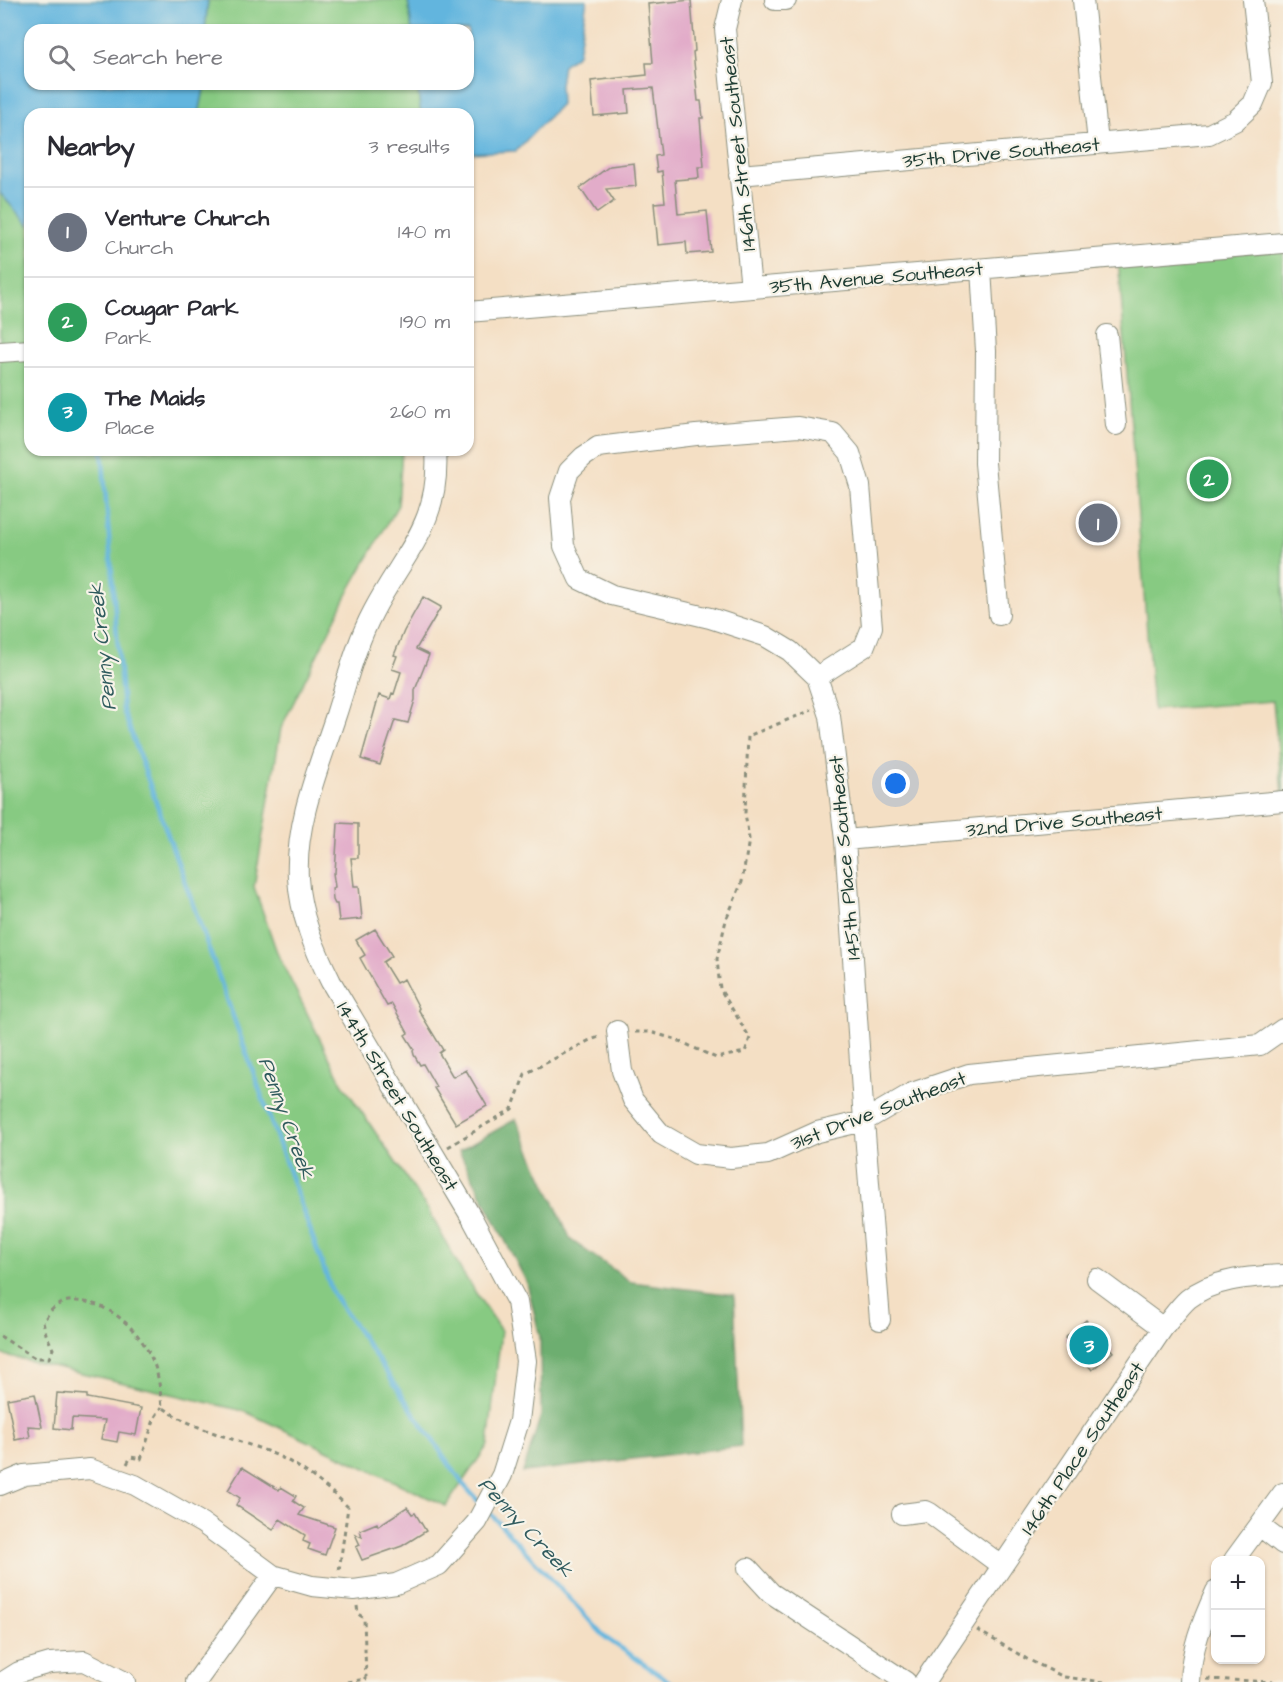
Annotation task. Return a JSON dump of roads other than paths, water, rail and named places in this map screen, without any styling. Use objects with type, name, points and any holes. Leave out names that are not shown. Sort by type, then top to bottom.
[{"type":"street","name":"146th Street Southeast","points":[[732,0],[725,29],[751,288]]},
{"type":"street","points":[[775,0],[786,0]]},
{"type":"street","points":[[1083,0],[1098,143]]},
{"type":"street","name":"35th Drive Southeast","points":[[739,175],[1209,134],[1235,121],[1252,104],[1262,83],[1253,0]]},
{"type":"street","name":"35th Avenue Southeast","points":[[474,311],[1283,243]]},
{"type":"street","points":[[981,268],[986,351],[985,463],[999,615]]},
{"type":"street","points":[[1107,335],[1116,425]]},
{"type":"street","points":[[0,352],[24,350]]},
{"type":"street","points":[[798,427],[833,433],[850,453],[860,486],[872,627],[864,647],[817,677],[790,651],[765,636],[710,618],[612,595],[579,579],[564,546],[560,498],[569,471],[583,457],[598,447],[696,435],[798,427]]},
{"type":"street","name":"144th Street Southeast","points":[[273,1575],[312,1586],[354,1590],[396,1584],[439,1565],[477,1522],[502,1474],[519,1421],[526,1361],[517,1302],[473,1220],[321,962],[304,914],[298,879],[299,848],[304,816],[361,638],[372,612],[413,548],[430,511],[437,478],[436,456]]},
{"type":"street","name":"145th Place Southeast","points":[[817,677],[830,716],[845,840],[880,1320]]},
{"type":"street","name":"32nd Drive Southeast","points":[[845,840],[1283,802]]},
{"type":"street","name":"31st Drive Southeast","points":[[617,1032],[622,1071],[633,1100],[661,1134],[696,1154],[730,1158],[768,1154],[817,1132],[864,1121],[912,1093],[969,1074],[1260,1045],[1283,1029]]},
{"type":"street","name":"146th Place Southeast","points":[[924,1682],[1163,1328],[1188,1299],[1214,1284],[1252,1277],[1283,1275]]},
{"type":"street","points":[[1097,1279],[1163,1328]]},
{"type":"street","points":[[0,1485],[24,1475],[90,1469],[135,1485],[202,1523],[273,1575],[196,1682]]},
{"type":"street","points":[[1237,1556],[1261,1527],[1283,1493]]},
{"type":"street","points":[[902,1514],[930,1513],[1002,1566]]},
{"type":"street","points":[[1261,1527],[1283,1544]]},
{"type":"street","points":[[748,1568],[771,1593],[906,1682]]},
{"type":"street","points":[[1190,1680],[1191,1660],[1199,1627],[1211,1601]]},
{"type":"street","points":[[3,1682],[19,1672],[50,1663],[84,1661],[124,1682]]},
{"type":"water","points":[[0,0],[208,0],[206,24],[24,24],[24,90],[204,90],[200,108],[24,108],[24,220],[0,193]]},
{"type":"water","points":[[408,0],[587,0],[578,54],[563,65],[560,85],[561,104],[516,151],[474,153],[474,108],[420,108],[418,90],[474,90],[474,24],[411,24]]},
{"type":"waterway","name":"Penny Creek","points":[[102,456],[123,710],[333,1294],[462,1483],[480,1503]]},
{"type":"waterway","name":"Penny Creek","points":[[488,1511],[606,1638],[670,1682]]},
{"type":"place","name":"Cougar Park","points":[[1209,479]]},
{"type":"place","name":"Venture Church","points":[[1098,523]]},
{"type":"place","name":"The Maids","points":[[1089,1345]]}]
